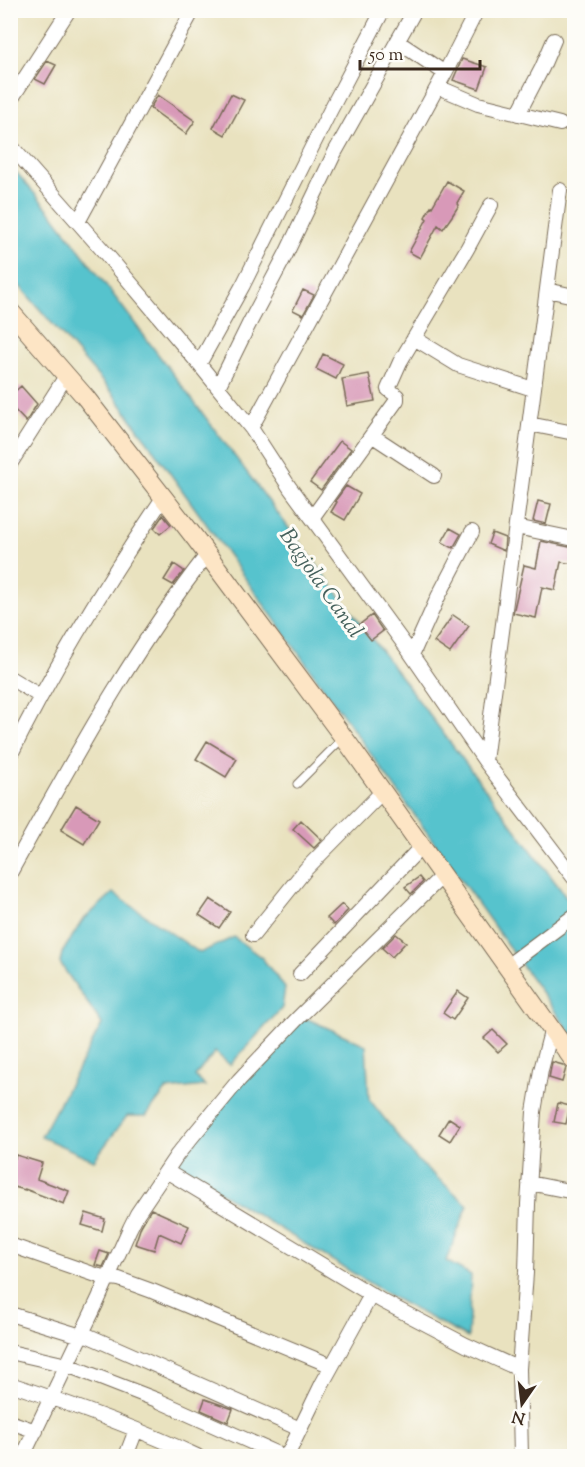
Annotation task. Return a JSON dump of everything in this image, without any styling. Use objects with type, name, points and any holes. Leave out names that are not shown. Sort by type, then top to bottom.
[{"type":"street","points":[[10,101],[69,10]]},
{"type":"street","points":[[78,222],[193,10]]},
{"type":"street","points":[[199,364],[243,285],[383,10]]},
{"type":"street","points":[[218,387],[335,152],[415,10]]},
{"type":"street","points":[[251,428],[446,73],[477,10]]},
{"type":"street","points":[[518,114],[554,40]]},
{"type":"street","points":[[398,42],[446,73]]},
{"type":"street","points":[[438,87],[478,104],[560,124]]},
{"type":"street","points":[[10,145],[199,364],[251,428],[290,488],[412,655],[485,761],[573,872]]},
{"type":"street","points":[[485,761],[560,190]]},
{"type":"street","points":[[312,518],[373,436],[398,398],[389,391],[388,386],[491,205]]},
{"type":"street","points":[[547,290],[574,296]]},
{"type":"street","points":[[10,311],[93,407],[207,555],[343,738],[574,1061]]},
{"type":"street","points":[[414,338],[458,365],[533,389]]},
{"type":"street","points":[[10,464],[66,376]]},
{"type":"street","points":[[529,423],[574,433]]},
{"type":"street","points":[[373,436],[434,476]]},
{"type":"street","points":[[10,756],[40,696],[119,563],[163,498]]},
{"type":"street","points":[[516,527],[574,539]]},
{"type":"street","points":[[412,655],[471,532]]},
{"type":"street","points":[[10,873],[146,639],[207,555]]},
{"type":"street","points":[[10,678],[40,696]]},
{"type":"street","points":[[253,935],[306,869],[382,792]]},
{"type":"street","points":[[300,974],[422,847]]},
{"type":"street","points":[[24,1456],[137,1214],[177,1155],[239,1080],[297,1018],[442,876]]},
{"type":"street","points":[[507,966],[574,917]]},
{"type":"street","points":[[521,1456],[519,1370],[534,1112],[541,1070],[552,1028]]},
{"type":"street","points":[[166,1171],[371,1295],[519,1370]]},
{"type":"street","points":[[529,1184],[574,1191]]},
{"type":"street","points":[[10,1245],[99,1276],[119,1279],[152,1291],[332,1366]]},
{"type":"street","points":[[287,1456],[371,1295]]},
{"type":"street","points":[[10,1314],[81,1334],[188,1378],[300,1429]]},
{"type":"street","points":[[10,1352],[67,1365],[156,1400],[282,1456]]},
{"type":"street","points":[[10,1384],[52,1397],[197,1456]]},
{"type":"street","points":[[10,1422],[36,1431]]},
{"type":"street","points":[[126,1456],[136,1430]]},
{"type":"lane","points":[[297,784],[343,738]]},
{"type":"water","name":"Bagjola Canal","points":[[10,165],[54,216],[574,907],[574,1038],[114,395],[11,276]]},
{"type":"water","points":[[113,893],[200,953],[234,937],[262,958],[285,988],[282,1008],[230,1065],[215,1052],[195,1076],[205,1086],[166,1090],[146,1116],[127,1116],[94,1160],[41,1137],[102,1024],[60,963],[62,953],[82,921]]},
{"type":"water","points":[[303,1017],[366,1045],[369,1099],[417,1160],[468,1205],[446,1261],[471,1275],[468,1338],[399,1301],[175,1165],[234,1087]]},
{"type":"building","points":[[462,59],[487,67],[479,89],[453,80]]},
{"type":"building","points":[[47,61],[56,65],[45,84],[35,79]]},
{"type":"building","points":[[231,94],[244,100],[225,135],[213,128]]},
{"type":"building","points":[[158,95],[195,121],[186,134],[150,108]]},
{"type":"building","points":[[447,181],[464,191],[452,216],[443,229],[438,225],[420,258],[409,252],[427,219],[425,217]]},
{"type":"building","points":[[303,290],[314,295],[303,315],[293,310]]},
{"type":"building","points":[[323,354],[343,364],[336,379],[316,369]]},
{"type":"building","points":[[369,374],[375,401],[347,406],[342,379]]},
{"type":"building","points":[[21,386],[37,404],[26,422],[10,405],[10,396]]},
{"type":"building","points":[[340,441],[351,449],[321,490],[310,482]]},
{"type":"building","points":[[346,486],[360,494],[345,520],[331,512],[337,502],[335,501]]},
{"type":"building","points":[[538,501],[551,504],[546,524],[533,521]]},
{"type":"building","points":[[163,515],[171,525],[160,534],[154,528]]},
{"type":"building","points":[[450,528],[461,534],[453,548],[442,542]]},
{"type":"building","points":[[492,533],[505,538],[504,551],[488,544]]},
{"type":"building","points":[[541,541],[574,548],[574,564],[561,562],[555,590],[542,587],[536,618],[513,613],[524,565],[536,568]]},
{"type":"building","points":[[174,564],[184,571],[173,585],[164,580]]},
{"type":"building","points":[[372,615],[383,631],[371,640],[359,625]]},
{"type":"building","points":[[453,615],[469,626],[450,653],[434,642]]},
{"type":"building","points":[[207,741],[237,759],[226,777],[196,759]]},
{"type":"building","points":[[76,805],[99,819],[84,844],[61,830]]},
{"type":"building","points":[[301,820],[322,840],[314,848],[293,829]]},
{"type":"building","points":[[419,877],[423,882],[411,894],[405,887]]},
{"type":"building","points":[[210,899],[230,912],[219,928],[199,915]]},
{"type":"building","points":[[342,904],[348,910],[334,925],[327,918]]},
{"type":"building","points":[[396,934],[406,942],[392,957],[382,948]]},
{"type":"building","points":[[458,991],[468,998],[453,1020],[443,1013]]},
{"type":"building","points":[[493,1030],[507,1044],[498,1052],[484,1038]]},
{"type":"building","points":[[552,1062],[566,1068],[562,1082],[549,1078]]},
{"type":"building","points":[[558,1103],[570,1106],[566,1124],[554,1122]]},
{"type":"building","points":[[449,1118],[460,1125],[450,1141],[439,1134]]},
{"type":"building","points":[[16,1155],[42,1163],[37,1179],[69,1191],[64,1204],[25,1189],[10,1186],[10,1171]]},
{"type":"building","points":[[151,1209],[189,1226],[181,1243],[159,1233],[154,1250],[135,1244],[141,1226]]},
{"type":"building","points":[[86,1213],[105,1219],[102,1231],[82,1225]]},
{"type":"building","points":[[100,1251],[109,1254],[103,1267],[95,1265]]},
{"type":"building","points":[[205,1399],[233,1409],[228,1422],[201,1410]]}]
